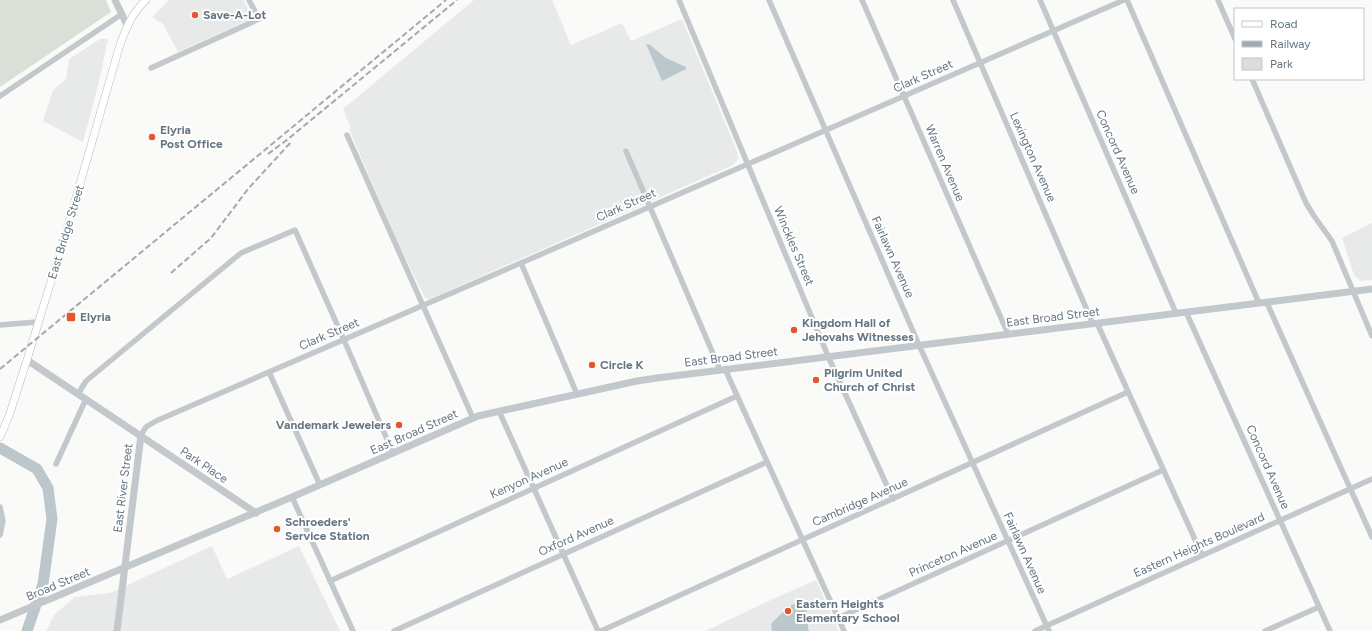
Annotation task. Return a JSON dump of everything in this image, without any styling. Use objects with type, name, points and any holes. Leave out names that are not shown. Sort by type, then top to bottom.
[{"type":"main road","name":"East Bridge Street","points":[[0,437],[9,416],[83,179],[119,48],[127,25],[146,0]]},
{"type":"street","points":[[115,0],[127,25]]},
{"type":"street","points":[[151,68],[258,19],[249,0]]},
{"type":"street","name":"Winckles Street","points":[[678,0],[828,356],[893,499]]},
{"type":"street","name":"Fairlawn Avenue","points":[[769,0],[919,345],[1048,628]]},
{"type":"street","name":"Warren Avenue","points":[[862,0],[1008,334]]},
{"type":"street","name":"Lexington Avenue","points":[[952,0],[1095,323],[1202,555]]},
{"type":"street","name":"Concord Avenue","points":[[1040,0],[1176,313]]},
{"type":"street","name":"Clark Street","points":[[141,435],[146,427],[156,421],[1124,0]]},
{"type":"street","points":[[1127,0],[1263,303],[1372,537]]},
{"type":"street","points":[[1218,0],[1234,37]]},
{"type":"street","points":[[0,96],[122,14]]},
{"type":"street","points":[[1252,80],[1306,203],[1332,241],[1372,336]]},
{"type":"street","points":[[347,135],[473,418]]},
{"type":"street","points":[[626,151],[723,369],[738,396],[844,631]]},
{"type":"street","points":[[78,394],[86,381],[241,253],[294,230],[393,453]]},
{"type":"street","points":[[521,263],[577,394]]},
{"type":"street","name":"East Broad Street","points":[[124,568],[292,498],[473,418],[499,411],[637,381],[723,369],[1372,289]]},
{"type":"street","name":"Concord Avenue","points":[[1186,312],[1330,631]]},
{"type":"street","points":[[0,325],[38,322]]},
{"type":"street","name":"East River Street","points":[[27,360],[141,435],[117,631]]},
{"type":"street","points":[[269,372],[320,485]]},
{"type":"street","name":"Cambridge Avenue","points":[[599,631],[1128,392]]},
{"type":"street","name":"Kenyon Avenue","points":[[330,580],[738,396]]},
{"type":"street","points":[[56,464],[86,399]]},
{"type":"street","points":[[499,411],[599,631]]},
{"type":"street","name":"Park Place","points":[[141,435],[256,513]]},
{"type":"street","name":"Oxford Avenue","points":[[394,631],[767,462]]},
{"type":"street","name":"Princeton Avenue","points":[[838,618],[1163,470]]},
{"type":"street","name":"Eastern Heights Boulevard","points":[[1035,631],[1048,628],[1202,555],[1372,479]]},
{"type":"street","points":[[292,498],[353,631]]},
{"type":"street","points":[[0,507],[3,521],[0,535]]},
{"type":"street","name":"Broad Street","points":[[1,619],[124,568]]},
{"type":"street","points":[[1265,631],[1319,607]]},
{"type":"shaded area","points":[[169,0],[243,0],[251,15],[246,21],[178,52],[163,24],[152,17]]},
{"type":"shaded area","points":[[474,0],[552,0],[571,45],[622,23],[631,41],[682,19],[737,151],[737,161],[733,165],[430,299],[425,298],[397,241],[349,129],[351,129],[343,109]]},
{"type":"shaded area","points":[[100,39],[108,39],[98,86],[83,142],[43,121],[53,90],[66,79],[69,59]]},
{"type":"shaded area","points":[[646,44],[650,45],[666,58],[686,67],[686,69],[662,81]]},
{"type":"shaded area","points":[[1372,223],[1372,280],[1361,281],[1354,275],[1342,238]]},
{"type":"shaded area","points":[[212,546],[227,579],[299,546],[340,631],[46,631],[54,615],[75,597],[110,593]]},
{"type":"shaded area","name":"Eastern Heights Elementary School","points":[[816,580],[839,631],[705,631],[773,599]]},
{"type":"shaded area","points":[[800,602],[806,608],[809,631],[772,631],[771,624],[780,614],[796,603]]},
{"type":"green space","points":[[0,0],[106,0],[111,12],[0,87]]},
{"type":"waterway","points":[[0,448],[37,469],[48,488],[52,519],[43,584],[27,631]]},
{"type":"railway","points":[[0,369],[446,0]]},
{"type":"railway","points":[[268,154],[457,0]]},
{"type":"railway","points":[[171,273],[211,238],[248,189],[292,141]]},
{"type":"place","name":"Save-A-Lot","points":[[195,15]]},
{"type":"place","name":"Elyria Post Office","points":[[152,137]]},
{"type":"place","name":"Elyria","points":[[71,317]]},
{"type":"place","name":"Kingdom Hall of Jehovahs Witnesses","points":[[794,330]]},
{"type":"place","name":"Circle K","points":[[592,365]]},
{"type":"place","name":"Pilgrim United Church of Christ","points":[[816,380]]},
{"type":"place","name":"Vandemark Jewelers","points":[[399,425]]},
{"type":"place","name":"Schroeders' Service Station","points":[[277,529]]},
{"type":"place","name":"Eastern Heights Elementary School","points":[[788,611]]}]
